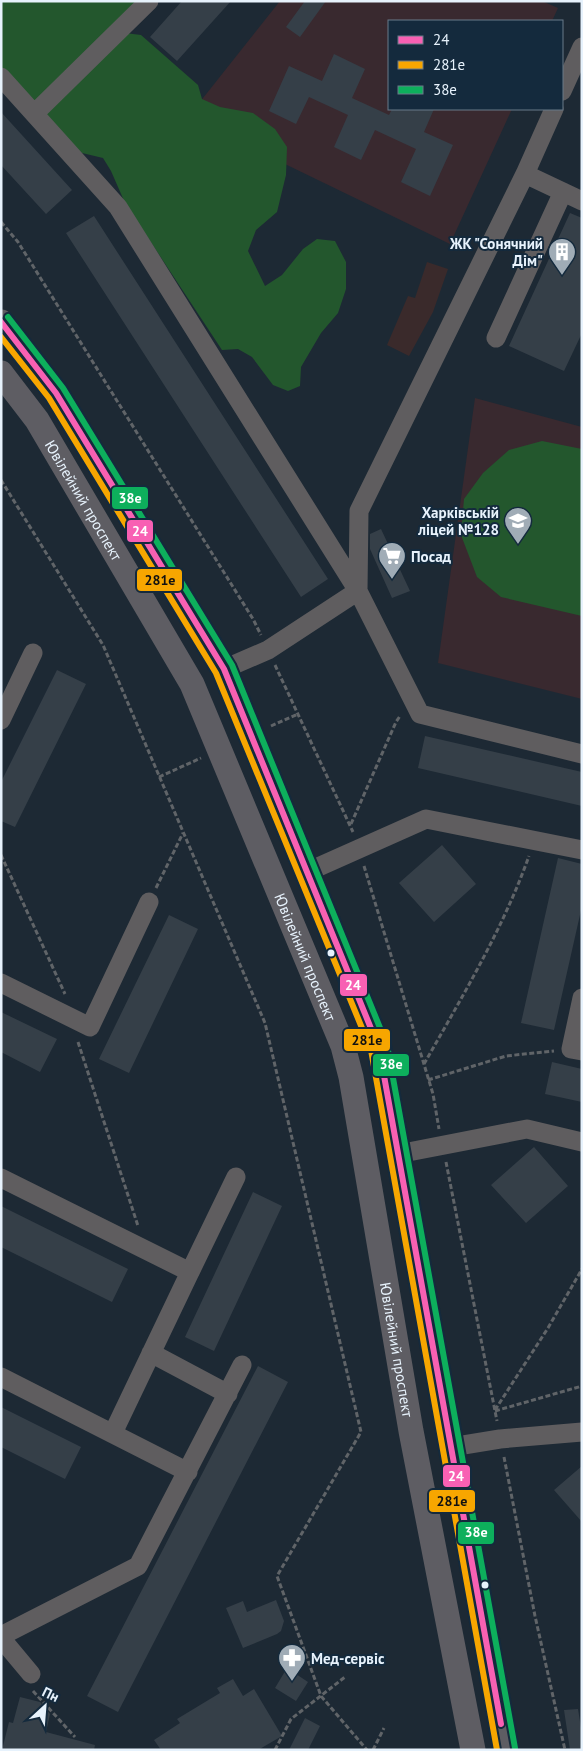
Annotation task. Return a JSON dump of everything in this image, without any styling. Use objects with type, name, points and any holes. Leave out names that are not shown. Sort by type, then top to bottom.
[{"type":"main road","points":[[1,322],[56,393],[224,669],[379,1048],[506,1750]]},
{"type":"main road","name":"Ювілейний проспект","points":[[1,373],[37,420],[192,684],[343,1046],[349,1069],[410,1431],[473,1750]]},
{"type":"main road","points":[[192,684],[224,669]]},
{"type":"street","points":[[35,113],[149,1]]},
{"type":"street","points":[[563,89],[582,47]]},
{"type":"street","points":[[1,77],[118,207],[358,591],[420,714],[582,754]]},
{"type":"street","points":[[358,591],[359,511],[554,110]]},
{"type":"street","points":[[524,174],[582,201]]},
{"type":"street","points":[[496,338],[563,192]]},
{"type":"street","points":[[224,669],[268,650],[358,591]]},
{"type":"street","points":[[1,720],[33,653]]},
{"type":"street","points":[[307,872],[426,819],[582,850]]},
{"type":"street","points":[[1,983],[90,1027],[149,902]]},
{"type":"street","points":[[576,1050],[582,998]]},
{"type":"street","points":[[398,1154],[527,1129],[582,1142]]},
{"type":"street","points":[[112,1433],[236,1176]]},
{"type":"street","points":[[1,1178],[190,1272]]},
{"type":"street","points":[[151,1354],[228,1394]]},
{"type":"street","points":[[29,1680],[1,1637],[138,1566],[242,1365]]},
{"type":"street","points":[[1,1377],[188,1472]]},
{"type":"street","points":[[451,1447],[500,1439],[582,1432]]},
{"type":"path","points":[[1,480],[103,646],[265,1023],[361,1432],[277,1576],[320,1696],[367,1750]]},
{"type":"path","points":[[351,824],[396,722],[414,702]]},
{"type":"path","points":[[271,726],[298,714]]},
{"type":"path","points":[[159,777],[202,758]]},
{"type":"path","points":[[149,902],[182,833]]},
{"type":"path","points":[[424,1065],[473,978],[516,892],[534,841]]},
{"type":"path","points":[[1,856],[74,1020],[146,1250]]},
{"type":"path","points":[[428,1080],[506,1056],[576,1050]]},
{"type":"path","points":[[582,1269],[548,1328],[495,1411],[582,1386]]},
{"type":"path","points":[[275,1750],[291,1719],[344,1677]]},
{"type":"path","points":[[29,1680],[75,1736]]},
{"type":"path","points":[[373,1750],[384,1728]]},
{"type":"shaded area","points":[[280,1],[542,1],[558,8],[552,20],[388,20],[388,110],[512,110],[450,244],[188,117]]},
{"type":"shaded area","points":[[427,262],[448,269],[433,312],[409,356],[387,345],[408,296],[415,298]]},
{"type":"shaded area","name":"Харківській ліцей №128","points":[[475,398],[582,427],[582,699],[438,663]]},
{"type":"green space","points":[[1,1],[142,1],[36,106],[1,69]]},
{"type":"green space","points":[[125,33],[141,35],[198,85],[202,99],[220,107],[253,113],[275,129],[287,147],[286,175],[277,212],[256,230],[248,251],[265,286],[282,275],[303,249],[317,239],[335,241],[346,262],[346,289],[338,313],[321,333],[301,367],[300,386],[288,391],[273,385],[252,357],[238,349],[222,350],[125,203],[103,158],[82,153],[66,139],[43,112]]},
{"type":"green space","points":[[542,441],[582,449],[582,616],[501,597],[477,577],[461,535],[464,499],[483,473],[509,450]]},
{"type":"building","points":[[182,1],[231,1],[177,61],[150,37]]},
{"type":"building","points":[[305,1],[326,1],[300,37],[286,27]]},
{"type":"building","points":[[334,54],[365,69],[352,98],[389,115],[392,110],[434,110],[424,132],[453,145],[430,196],[401,182],[416,149],[375,130],[361,160],[334,147],[348,115],[309,97],[296,124],[269,111],[289,66],[322,81]]},
{"type":"building","points":[[1,112],[72,190],[46,214],[1,165]]},
{"type":"building","name":"ЖК \"Сонячний Дім\"","points":[[570,213],[582,218],[582,333],[564,371],[509,346]]},
{"type":"building","points":[[94,216],[328,579],[301,597],[66,233]]},
{"type":"building","points":[[381,529],[410,591],[392,598],[370,549],[370,534]]},
{"type":"building","points":[[57,670],[86,684],[15,827],[1,821],[1,782]]},
{"type":"building","points":[[425,736],[582,772],[582,806],[418,768]]},
{"type":"building","points":[[442,845],[476,884],[434,922],[399,883]]},
{"type":"building","points":[[558,858],[582,864],[582,906],[554,1030],[521,1023]]},
{"type":"building","points":[[169,915],[198,929],[129,1073],[99,1059]]},
{"type":"building","points":[[1,1012],[57,1039],[40,1072],[1,1052]]},
{"type":"building","points":[[552,1062],[582,1069],[582,1102],[545,1094]]},
{"type":"building","points":[[534,1147],[568,1186],[526,1223],[491,1185]]},
{"type":"building","points":[[253,1192],[282,1206],[214,1351],[185,1337]]},
{"type":"building","points":[[1,1206],[128,1269],[112,1302],[1,1247]]},
{"type":"building","points":[[258,1366],[288,1382],[118,1712],[87,1696]]},
{"type":"building","points":[[1,1407],[81,1447],[65,1479],[1,1447]]},
{"type":"building","points":[[582,1466],[582,1522],[554,1490]]},
{"type":"building","points":[[276,1600],[284,1621],[281,1631],[243,1648],[226,1608],[243,1601],[247,1612]]},
{"type":"building","points":[[287,1668],[308,1682],[296,1701],[275,1688]]},
{"type":"building","points":[[233,1679],[243,1696],[254,1689],[282,1736],[258,1750],[161,1750],[154,1740],[180,1723],[177,1719],[220,1693],[217,1688]]},
{"type":"building","points":[[20,1697],[40,1702],[50,1714],[46,1732],[95,1745],[94,1750],[2,1750],[9,1722],[13,1723]]},
{"type":"building","points":[[578,1709],[582,1734],[582,1750],[570,1750],[564,1710]]},
{"type":"building","points":[[305,1718],[320,1726],[308,1750],[289,1750]]},
{"type":"transit line","name":"38е","points":[[8,317],[63,388],[232,665],[387,1045],[515,1748]]},
{"type":"transit line","name":"24","points":[[1,322],[56,393],[224,669],[379,1048],[501,1724]]},
{"type":"transit line","name":"281е","points":[[1,337],[49,398],[216,673],[371,1050],[497,1750]]},
{"type":"place","name":"ЖК \"Сонячний Дім\"","points":[[562,276]]},
{"type":"place","name":"Харківській ліцей №128","points":[[518,545]]},
{"type":"place","name":"Посад","points":[[392,580]]},
{"type":"place","name":"Мед-сервіс","points":[[292,1682]]}]
